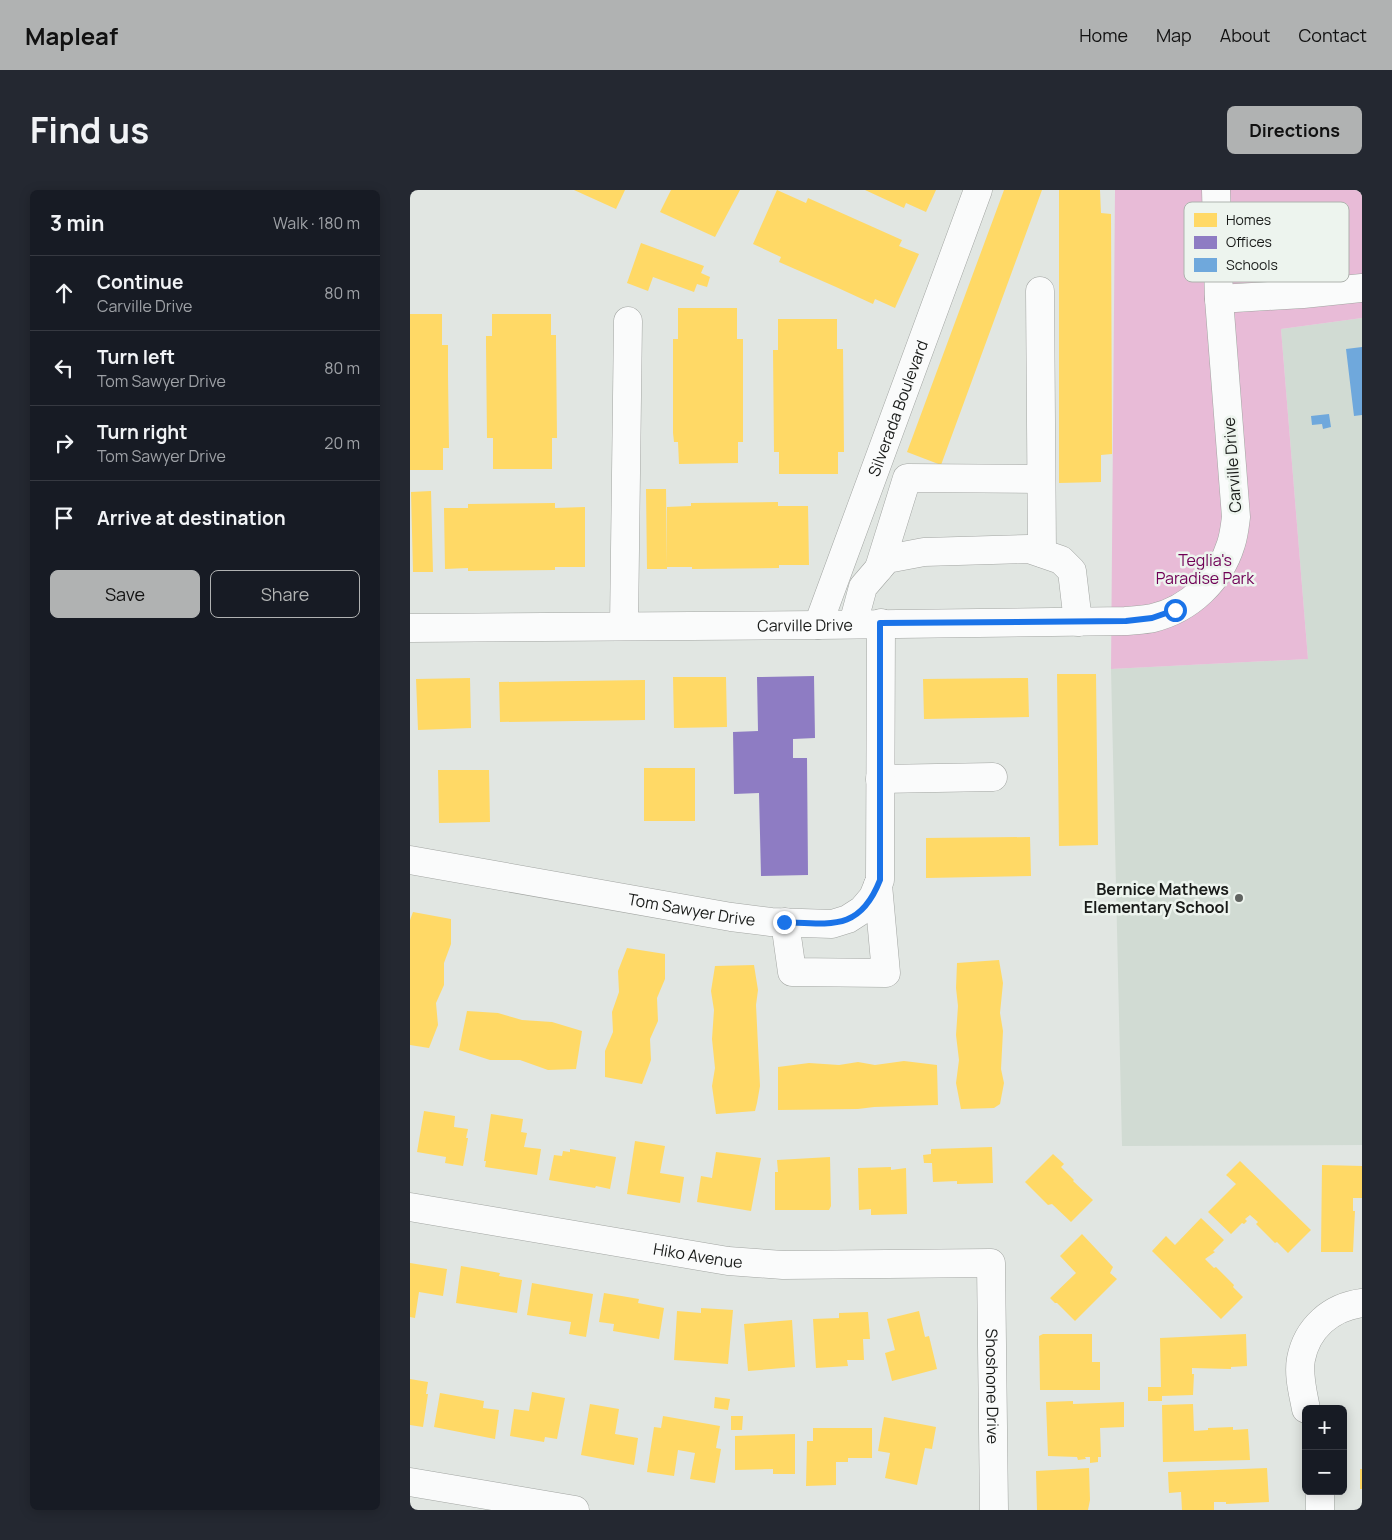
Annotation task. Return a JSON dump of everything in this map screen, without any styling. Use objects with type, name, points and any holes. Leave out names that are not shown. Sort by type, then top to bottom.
[{"type":"street","name":"Silverada Boulevard","points":[[818,625],[978,190]]},
{"type":"street","name":"Carville Drive","points":[[410,628],[1126,621],[1152,618],[1175,610],[1198,595],[1221,567],[1232,543],[1236,517],[1219,282]]},
{"type":"street","points":[[1219,299],[1304,294],[1362,288]]},
{"type":"street","points":[[1040,290],[1042,553]]},
{"type":"street","points":[[624,626],[628,321]]},
{"type":"street","points":[[879,568],[907,478],[1041,479]]},
{"type":"street","points":[[853,624],[863,587],[887,559],[924,552],[1028,549],[1061,560],[1072,571],[1078,622]]},
{"type":"street","name":"Tom Sawyer Drive","points":[[410,860],[731,917],[832,924],[848,919],[862,910],[873,897],[880,880],[880,623]]},
{"type":"street","points":[[880,780],[993,777]]},
{"type":"street","points":[[784,922],[792,972],[886,973],[878,884]]},
{"type":"street","name":"Hiko Avenue","points":[[410,1207],[728,1261],[783,1265],[991,1263]]},
{"type":"street","name":"Shoshone Drive","points":[[991,1263],[994,1510]]},
{"type":"street","points":[[1305,1405],[1302,1391],[1301,1360],[1306,1341],[1316,1325],[1331,1312],[1351,1304],[1362,1303]]},
{"type":"street","points":[[410,1482],[575,1510]]},
{"type":"street","points":[[1320,1495],[1320,1510]]},
{"type":"shaded area","name":"Bernice Mathews Elementary School","points":[[1362,318],[1362,1145],[1122,1146],[1111,669],[1308,659],[1281,329]]},
{"type":"green space","name":"Teglia's Paradise Park","points":[[1115,190],[1362,190],[1362,318],[1281,329],[1308,659],[1111,669]]},
{"type":"building: Homes","points":[[574,190],[625,190],[616,209]]},
{"type":"building: Homes","points":[[671,190],[740,190],[715,237],[660,212]]},
{"type":"building: Homes","points":[[777,190],[806,203],[808,198],[902,240],[899,246],[919,254],[895,308],[875,299],[873,304],[779,262],[781,257],[753,244]]},
{"type":"building: Homes","points":[[865,190],[936,190],[926,212],[906,203],[904,208]]},
{"type":"building: Homes","points":[[1004,190],[1042,190],[941,465],[907,452]]},
{"type":"building: Homes","points":[[1059,190],[1100,190],[1101,213],[1111,214],[1112,454],[1101,455],[1101,482],[1059,483]]},
{"type":"building: Homes","points":[[641,243],[704,266],[701,273],[710,277],[707,287],[697,284],[694,292],[653,277],[648,291],[627,283]]},
{"type":"building: Homes","points":[[678,308],[737,308],[737,339],[743,339],[743,442],[738,442],[738,463],[679,464],[678,442],[674,442],[673,433],[673,339],[678,339]]},
{"type":"building: Homes","points":[[410,314],[442,314],[442,345],[448,345],[449,448],[443,448],[443,470],[410,470]]},
{"type":"building: Homes","points":[[492,314],[551,314],[551,335],[556,335],[557,438],[552,438],[552,469],[493,469],[493,438],[487,438],[486,345],[486,336],[492,336]]},
{"type":"building: Homes","points":[[778,319],[837,319],[837,349],[843,349],[844,452],[838,452],[838,474],[779,474],[779,452],[774,452],[773,350],[778,350]]},
{"type":"building: Homes","points":[[646,489],[666,489],[667,565],[667,507],[691,506],[691,503],[778,502],[778,506],[808,506],[809,565],[779,565],[779,568],[692,569],[692,567],[667,567],[667,569],[647,569]]},
{"type":"building: Homes","points":[[431,491],[433,572],[413,572],[411,492]]},
{"type":"building: Homes","points":[[555,503],[555,508],[585,507],[585,567],[555,567],[555,570],[468,571],[468,568],[445,569],[444,508],[468,508],[468,504]]},
{"type":"building: Homes","points":[[1057,674],[1096,674],[1098,845],[1059,846]]},
{"type":"building: Homes","points":[[673,677],[726,677],[727,727],[674,728]]},
{"type":"building: Homes","points":[[470,678],[471,728],[418,730],[416,679]]},
{"type":"building: Homes","points":[[1028,678],[1029,717],[924,719],[923,679]]},
{"type":"building: Homes","points":[[645,680],[645,720],[500,722],[499,682]]},
{"type":"building: Homes","points":[[644,768],[695,768],[695,821],[644,821]]},
{"type":"building: Homes","points":[[438,770],[489,770],[490,822],[439,823]]},
{"type":"building: Homes","points":[[1030,837],[1031,876],[926,878],[926,838]]},
{"type":"building: Homes","points":[[413,912],[451,919],[451,944],[444,963],[444,985],[436,1003],[438,1025],[429,1048],[410,1045],[410,920]]},
{"type":"building: Homes","points":[[627,948],[665,954],[665,979],[657,998],[658,1021],[650,1039],[651,1060],[642,1084],[605,1077],[605,1051],[613,1032],[612,1012],[619,992],[618,971]]},
{"type":"building: Homes","points":[[999,960],[1003,983],[1000,1013],[1003,1031],[1001,1069],[1004,1083],[1000,1104],[994,1108],[961,1109],[956,1083],[959,1060],[956,1035],[958,1006],[956,988],[957,963]]},
{"type":"building: Homes","points":[[754,965],[758,990],[756,1005],[760,1086],[755,1111],[716,1114],[712,1086],[715,1068],[712,1039],[714,1010],[711,991],[715,966]]},
{"type":"building: Homes","points":[[467,1011],[498,1013],[522,1020],[552,1022],[582,1031],[576,1069],[548,1070],[520,1060],[490,1060],[459,1050]]},
{"type":"building: Homes","points":[[904,1061],[937,1065],[938,1105],[778,1110],[778,1067],[809,1063],[839,1065],[858,1062],[875,1065]]},
{"type":"building: Homes","points":[[424,1111],[455,1116],[454,1127],[468,1129],[463,1166],[445,1163],[446,1157],[417,1152]]},
{"type":"building: Homes","points":[[491,1114],[523,1119],[521,1132],[527,1133],[524,1147],[541,1149],[537,1175],[485,1167],[486,1161],[484,1161]]},
{"type":"building: Homes","points":[[635,1141],[665,1146],[660,1173],[684,1177],[680,1203],[627,1194]]},
{"type":"building: Homes","points":[[992,1147],[993,1183],[957,1184],[957,1181],[933,1182],[932,1163],[924,1163],[923,1155],[931,1154],[931,1149]]},
{"type":"building: Homes","points":[[570,1149],[616,1157],[610,1189],[549,1180],[554,1155],[562,1156],[563,1151],[570,1152]]},
{"type":"building: Homes","points":[[716,1152],[761,1158],[751,1211],[697,1202],[701,1176],[712,1178]]},
{"type":"building: Homes","points":[[1053,1154],[1064,1164],[1061,1167],[1073,1181],[1093,1200],[1071,1222],[1052,1204],[1048,1205],[1025,1182]]},
{"type":"building: Homes","points":[[830,1157],[831,1206],[829,1210],[775,1210],[775,1172],[778,1172],[777,1160]]},
{"type":"building: Homes","points":[[1240,1161],[1311,1230],[1288,1253],[1256,1224],[1258,1222],[1250,1215],[1245,1219],[1247,1221],[1244,1224],[1242,1223],[1231,1234],[1208,1212],[1236,1184],[1226,1175]]},
{"type":"building: Homes","points":[[1322,1165],[1362,1166],[1362,1198],[1353,1198],[1353,1211],[1355,1211],[1353,1252],[1321,1252]]},
{"type":"building: Homes","points":[[891,1167],[891,1170],[906,1168],[907,1214],[871,1215],[871,1209],[859,1210],[858,1168]]},
{"type":"building: Homes","points":[[1201,1218],[1224,1240],[1213,1251],[1215,1252],[1205,1259],[1234,1285],[1233,1287],[1243,1297],[1221,1319],[1152,1251],[1166,1236],[1175,1245]]},
{"type":"building: Homes","points":[[1082,1234],[1113,1267],[1110,1273],[1117,1279],[1075,1321],[1050,1298],[1076,1273],[1060,1256]]},
{"type":"building: Homes","points":[[410,1263],[447,1269],[443,1296],[419,1292],[415,1318],[410,1317]]},
{"type":"building: Homes","points":[[461,1266],[500,1273],[499,1276],[522,1280],[517,1313],[456,1303]]},
{"type":"building: Homes","points":[[532,1283],[593,1294],[586,1337],[569,1334],[571,1322],[527,1315]]},
{"type":"building: Homes","points":[[604,1293],[639,1299],[638,1303],[664,1308],[659,1339],[613,1331],[614,1324],[599,1322]]},
{"type":"building: Homes","points":[[701,1308],[733,1310],[728,1364],[674,1360],[677,1311],[701,1313]]},
{"type":"building: Homes","points":[[919,1311],[925,1337],[929,1336],[937,1369],[892,1381],[885,1353],[895,1350],[887,1319]]},
{"type":"building: Homes","points":[[868,1312],[870,1339],[863,1339],[864,1360],[847,1360],[848,1366],[816,1368],[813,1319],[839,1318],[839,1313]]},
{"type":"building: Homes","points":[[792,1320],[795,1367],[748,1371],[744,1324]]},
{"type":"building: Homes","points":[[1043,1334],[1092,1334],[1092,1362],[1100,1362],[1100,1390],[1040,1390],[1039,1336]]},
{"type":"building: Homes","points":[[1246,1334],[1247,1366],[1231,1367],[1231,1369],[1192,1368],[1192,1374],[1194,1374],[1193,1395],[1162,1396],[1162,1401],[1148,1401],[1148,1387],[1161,1387],[1160,1338]]},
{"type":"building: Homes","points":[[410,1379],[428,1382],[423,1427],[410,1425]]},
{"type":"building: Homes","points":[[532,1392],[565,1398],[557,1439],[545,1437],[544,1442],[510,1436],[514,1409],[529,1411]]},
{"type":"building: Homes","points":[[440,1393],[484,1401],[483,1408],[499,1410],[495,1439],[434,1427]]},
{"type":"building: Homes","points":[[715,1397],[730,1399],[728,1410],[714,1408]]},
{"type":"building: Homes","points":[[1073,1401],[1073,1404],[1124,1402],[1124,1427],[1100,1428],[1101,1457],[1098,1457],[1098,1462],[1090,1463],[1090,1457],[1078,1460],[1077,1457],[1048,1456],[1046,1402]]},
{"type":"building: Homes","points":[[590,1404],[619,1409],[615,1434],[638,1438],[634,1465],[581,1455]]},
{"type":"building: Homes","points":[[1193,1404],[1194,1431],[1208,1430],[1208,1428],[1233,1427],[1233,1430],[1248,1429],[1250,1460],[1163,1462],[1162,1405]]},
{"type":"building: Homes","points":[[663,1416],[720,1426],[716,1448],[721,1449],[715,1483],[690,1479],[695,1453],[678,1450],[674,1476],[647,1472],[654,1427],[661,1428]]},
{"type":"building: Homes","points":[[731,1416],[743,1416],[742,1430],[731,1430]]},
{"type":"building: Homes","points":[[884,1417],[936,1427],[932,1449],[925,1448],[917,1485],[885,1478],[890,1453],[878,1451]]},
{"type":"building: Homes","points":[[813,1428],[872,1428],[872,1458],[848,1458],[848,1462],[836,1462],[836,1485],[806,1486],[807,1441],[813,1441]]},
{"type":"building: Homes","points":[[795,1434],[795,1474],[773,1474],[773,1469],[735,1470],[735,1436]]},
{"type":"building: Homes","points":[[1089,1468],[1090,1500],[1088,1510],[1037,1510],[1036,1471]]},
{"type":"building: Homes","points":[[1267,1468],[1269,1502],[1226,1504],[1226,1502],[1214,1502],[1214,1510],[1182,1510],[1181,1492],[1169,1493],[1168,1472]]},
{"type":"building: Homes","points":[[1360,1469],[1362,1469],[1362,1489],[1360,1489]]},
{"type":"building: Offices","points":[[814,676],[815,738],[793,739],[793,758],[807,758],[808,875],[761,876],[759,793],[734,794],[733,732],[758,731],[757,677]]},
{"type":"building: Schools","points":[[1362,347],[1362,415],[1354,416],[1346,349]]},
{"type":"building: Schools","points":[[1329,414],[1331,427],[1323,429],[1322,424],[1312,425],[1311,416]]},
{"type":"place","name":"Bernice Mathews Elementary School","points":[[1239,898]]},
{"type":"route","points":[[784,922],[832,924],[848,919],[862,910],[873,897],[880,880],[880,623],[1126,621],[1152,618],[1175,610]]}]
